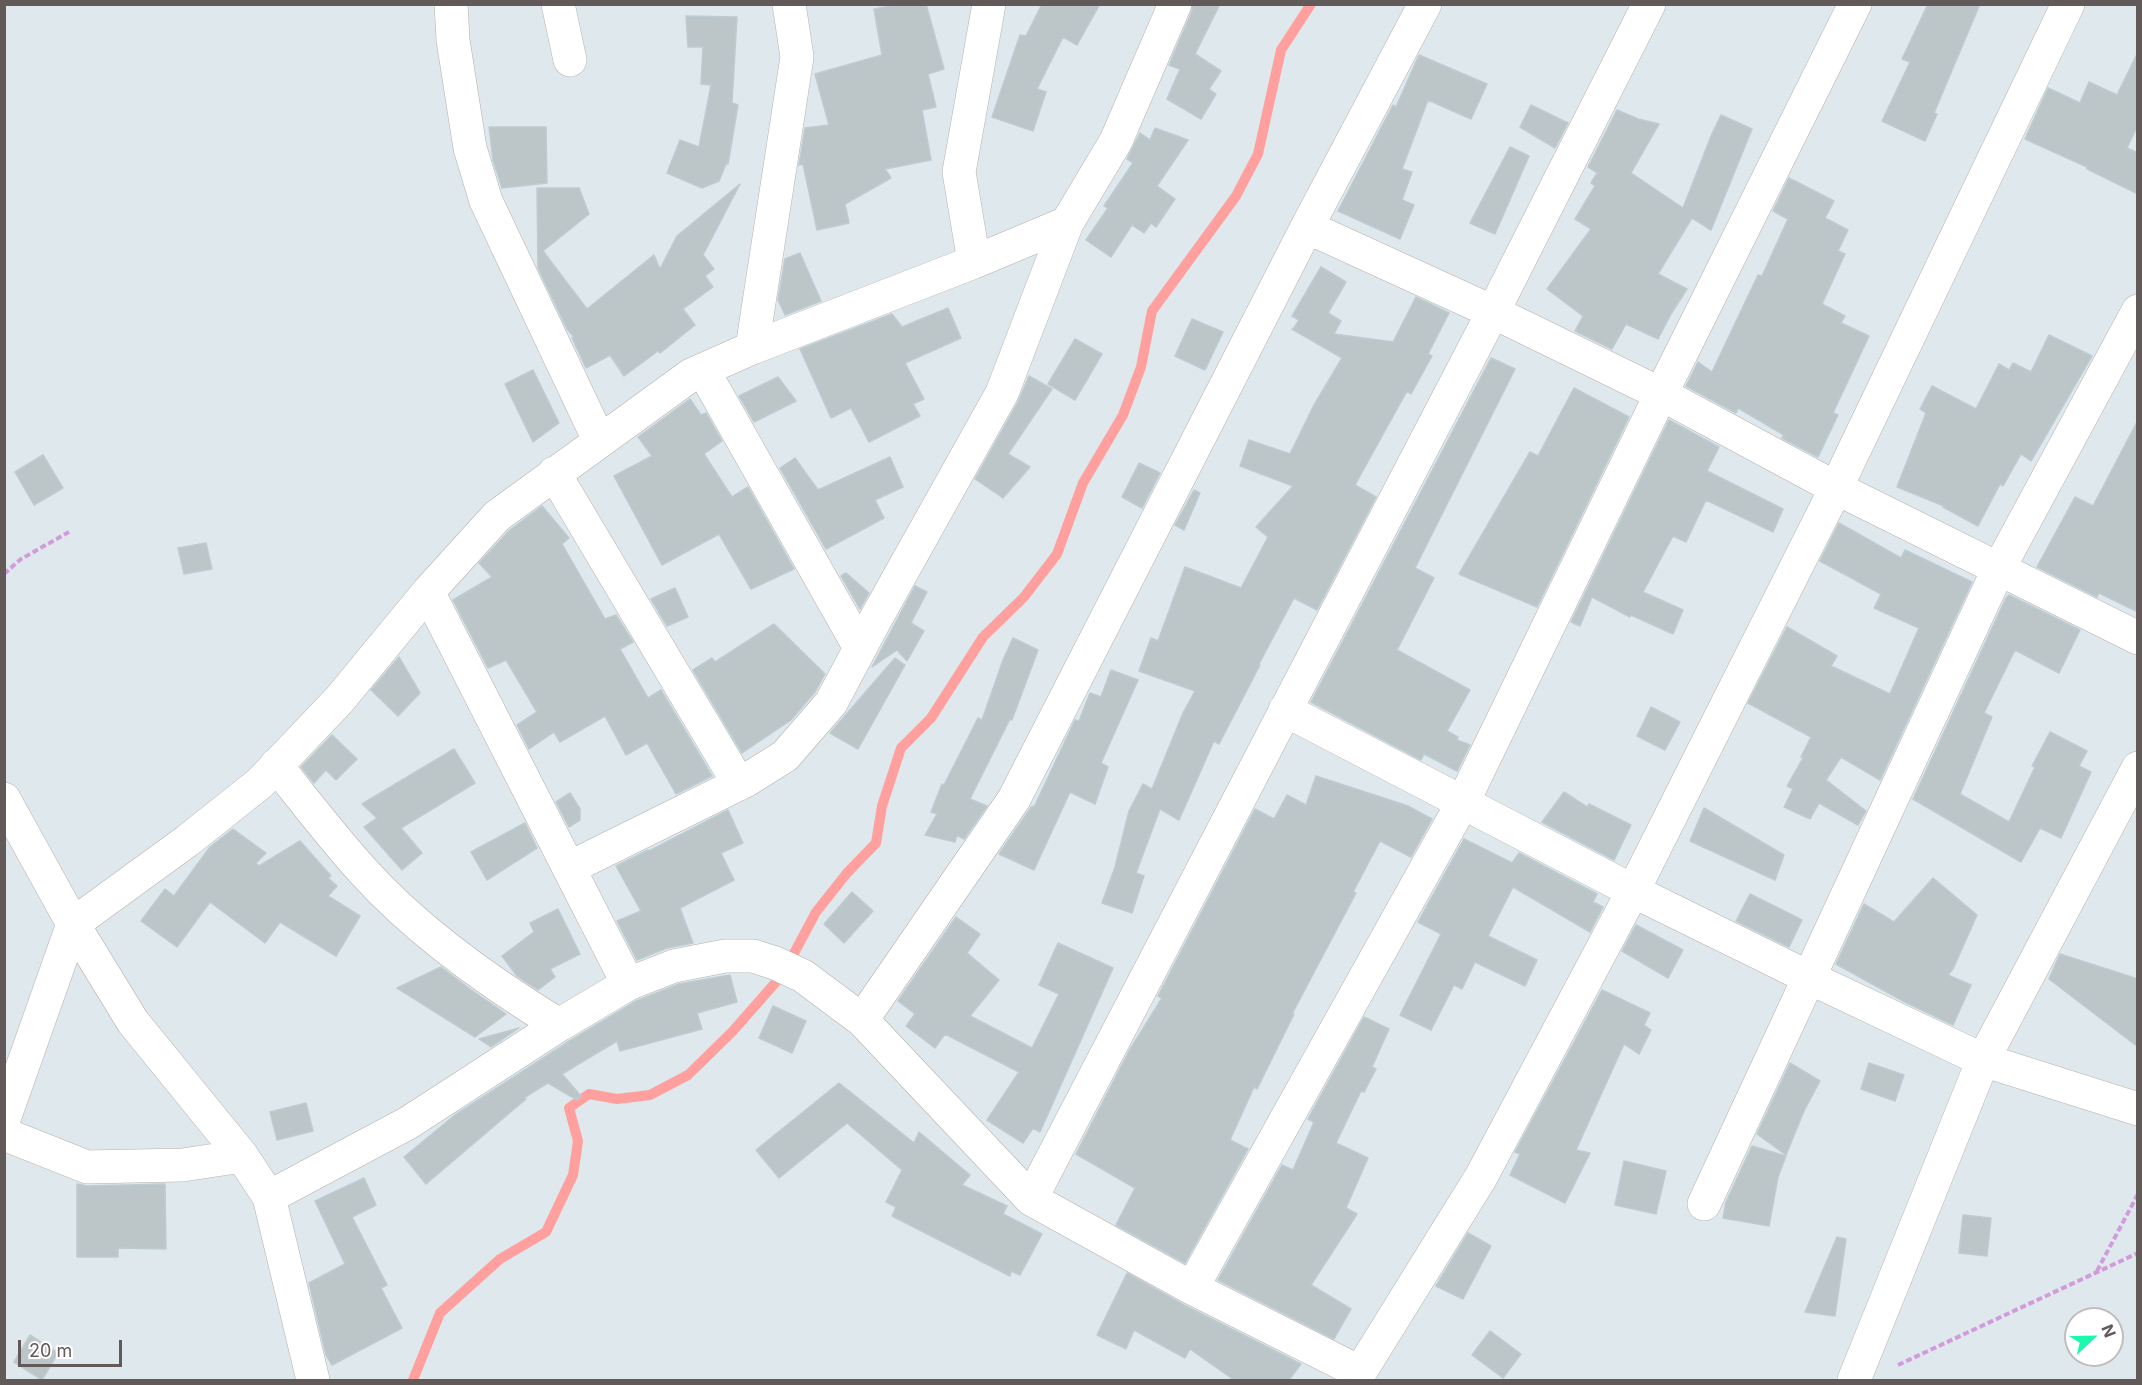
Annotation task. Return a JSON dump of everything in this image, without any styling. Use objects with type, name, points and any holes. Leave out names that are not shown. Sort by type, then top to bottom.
[{"type":"street","points":[[451,4],[453,40],[470,148],[486,201],[599,440]]},
{"type":"street","points":[[558,4],[570,60]]},
{"type":"street","points":[[752,348],[796,57],[789,4]]},
{"type":"street","points":[[974,262],[959,172],[989,4]]},
{"type":"street","points":[[569,868],[739,784],[785,756],[831,703],[1002,393],[1067,223],[1116,141],[1175,4]]},
{"type":"street","points":[[862,1020],[1014,799],[1307,227],[1425,4]]},
{"type":"street","points":[[1031,1198],[1493,312],[1649,4]]},
{"type":"street","points":[[1192,1287],[1463,802],[1661,394],[1855,4]]},
{"type":"street","points":[[269,1197],[408,1123],[559,1025],[628,984],[674,966],[725,956],[753,956],[789,970],[862,1020],[964,1131],[1031,1198],[1192,1287],[1356,1370],[1362,1369],[1481,1177],[1633,891],[1836,488],[2068,4]]},
{"type":"street","points":[[4,1119],[73,924],[187,841],[260,783],[340,699],[428,592],[497,516],[691,375],[752,348],[974,262],[1067,223]]},
{"type":"street","points":[[1307,227],[1493,312],[1661,394],[1836,488],[2138,638]]},
{"type":"street","points":[[1704,1204],[1998,570],[2138,310]]},
{"type":"street","points":[[703,370],[860,648]]},
{"type":"street","points":[[555,473],[739,784]]},
{"type":"street","points":[[428,592],[628,984]]},
{"type":"street","points":[[1285,710],[1633,891],[1810,978],[1983,1059],[2138,1109]]},
{"type":"street","points":[[276,765],[363,872],[427,933],[530,1007],[559,1025]]},
{"type":"street","points":[[1854,1380],[1983,1059],[2138,768]]},
{"type":"street","points":[[4,799],[73,924],[133,1022],[242,1156],[269,1197],[313,1380]]},
{"type":"street","points":[[4,1134],[87,1167],[183,1165],[242,1156]]},
{"type":"path","points":[[4,574],[21,559],[69,532]]},
{"type":"path","points":[[2097,1272],[2138,1194]]},
{"type":"path","points":[[1897,1366],[2138,1253]]},
{"type":"building","points":[[901,4],[926,4],[944,69],[928,74],[936,107],[922,110],[931,160],[885,169],[891,178],[845,204],[849,223],[817,230],[803,164],[799,165],[805,128],[829,125],[815,74],[882,55],[874,9]]},
{"type":"building","points":[[1042,4],[1100,4],[1077,45],[1063,37],[1037,89],[1046,92],[1033,131],[992,117],[1020,35],[1026,36]]},
{"type":"building","points":[[1193,4],[1220,4],[1195,54],[1221,71],[1209,89],[1216,94],[1201,119],[1167,99],[1180,69],[1169,65]]},
{"type":"building","points":[[1928,4],[1980,4],[1934,113],[1937,114],[1925,141],[1882,121],[1910,62],[1902,59]]},
{"type":"building","points":[[686,16],[737,17],[732,103],[738,105],[728,164],[719,181],[702,188],[667,173],[680,140],[699,147],[711,85],[701,84],[703,47],[688,47]]},
{"type":"building","points":[[2138,52],[2138,125],[2127,148],[2138,153],[2138,194],[2087,167],[2025,139],[2048,88],[2080,103],[2089,82],[2117,95]]},
{"type":"building","points":[[1419,55],[1487,84],[1471,119],[1428,100],[1402,169],[1412,172],[1402,200],[1414,205],[1400,239],[1338,211],[1393,105],[1396,107]]},
{"type":"building","points":[[1531,105],[1568,123],[1555,148],[1520,127]]},
{"type":"building","points":[[1617,110],[1638,119],[1659,124],[1631,173],[1683,208],[1721,115],[1752,129],[1711,230],[1692,218],[1658,274],[1687,289],[1658,339],[1626,324],[1612,349],[1575,331],[1583,316],[1547,289],[1591,229],[1575,219],[1595,186],[1591,183],[1597,173],[1588,167]]},
{"type":"building","points":[[489,127],[546,127],[547,183],[502,188],[493,160]]},
{"type":"building","points":[[1155,128],[1188,140],[1157,186],[1175,199],[1156,227],[1151,223],[1144,233],[1132,225],[1111,257],[1086,240],[1108,208],[1104,206],[1133,163],[1127,159],[1140,133],[1150,140]]},
{"type":"building","points":[[1510,147],[1529,156],[1495,234],[1470,223]]},
{"type":"building","points":[[1789,178],[1834,201],[1825,218],[1848,230],[1838,251],[1845,254],[1822,304],[1845,316],[1841,323],[1869,336],[1833,413],[1838,415],[1818,457],[1782,438],[1784,435],[1738,408],[1736,413],[1686,386],[1698,362],[1712,372],[1758,275],[1762,276],[1788,219],[1773,211]]},
{"type":"building","points":[[740,184],[703,255],[714,269],[705,276],[713,287],[683,309],[695,325],[660,353],[658,351],[624,376],[610,355],[586,368],[572,338],[574,337],[567,329],[538,268],[537,188],[579,188],[589,214],[543,251],[587,309],[654,255],[660,269],[677,236]]},
{"type":"building","points":[[800,253],[821,301],[785,315],[778,300],[785,259]]},
{"type":"building","points":[[1321,267],[1346,282],[1328,313],[1341,321],[1334,334],[1393,342],[1416,297],[1449,313],[1428,354],[1432,356],[1411,394],[1407,391],[1355,485],[1376,497],[1317,610],[1294,598],[1219,744],[1214,741],[1179,820],[1160,809],[1136,873],[1144,876],[1132,913],[1102,903],[1115,867],[1129,811],[1143,784],[1152,789],[1183,713],[1195,691],[1139,671],[1151,638],[1158,641],[1185,567],[1241,588],[1268,537],[1256,527],[1293,486],[1240,466],[1249,440],[1290,454],[1314,405],[1342,358],[1292,329],[1299,320],[1292,316]]},
{"type":"building","points":[[948,308],[961,338],[905,363],[924,399],[913,404],[920,416],[869,442],[851,408],[831,418],[800,349],[892,314],[902,327]]},
{"type":"building","points":[[1192,319],[1223,332],[1205,370],[1175,356]]},
{"type":"building","points":[[2049,335],[2092,356],[2031,461],[2021,454],[2003,486],[2000,484],[1978,526],[1944,506],[1897,487],[1926,413],[1920,409],[1932,386],[1976,409],[1999,364],[2009,370],[2013,363],[2031,372]]},
{"type":"building","points":[[1075,339],[1102,354],[1075,400],[1048,384]]},
{"type":"building","points":[[1491,358],[1515,369],[1415,568],[1434,578],[1397,650],[1470,690],[1447,731],[1458,737],[1457,740],[1470,745],[1457,771],[1424,754],[1421,760],[1311,702]]},
{"type":"building","points":[[533,370],[559,423],[533,442],[505,384]]},
{"type":"building","points":[[1029,376],[1052,389],[1008,454],[1030,467],[1003,498],[975,479],[1018,402]]},
{"type":"building","points":[[778,377],[796,401],[754,422],[739,396]]},
{"type":"building","points":[[1574,388],[1629,417],[1537,607],[1459,574],[1530,452],[1538,456]]},
{"type":"building","points":[[690,399],[701,415],[706,413],[722,441],[704,454],[732,497],[748,487],[794,569],[751,589],[719,534],[662,565],[614,476],[652,456],[638,437]]},
{"type":"building","points":[[1669,420],[1719,447],[1707,471],[1783,509],[1773,532],[1706,500],[1686,542],[1673,536],[1643,592],[1683,610],[1673,634],[1631,615],[1630,617],[1592,597],[1580,626],[1571,622]]},
{"type":"building","points":[[2138,420],[2138,612],[2099,593],[2097,597],[2037,567],[2075,497],[2093,506]]},
{"type":"building","points":[[43,455],[63,488],[34,505],[15,472]]},
{"type":"building","points":[[890,457],[903,487],[875,500],[884,518],[826,549],[780,468],[795,458],[818,490]]},
{"type":"building","points":[[1139,463],[1160,473],[1142,508],[1122,497]]},
{"type":"building","points":[[1194,490],[1200,493],[1184,530],[1175,525]]},
{"type":"building","points":[[542,506],[569,538],[562,544],[605,619],[616,615],[633,642],[620,649],[648,698],[661,690],[712,776],[676,794],[647,743],[626,755],[605,716],[560,742],[554,732],[529,749],[517,725],[537,712],[506,660],[488,668],[453,600],[492,577],[479,563],[510,530]]},
{"type":"building","points":[[1839,523],[1901,558],[1905,550],[1972,582],[1880,780],[1841,757],[1826,780],[1866,811],[1858,825],[1819,803],[1810,819],[1784,807],[1793,789],[1787,786],[1803,758],[1801,757],[1811,737],[1748,703],[1787,627],[1837,656],[1831,666],[1890,694],[1919,628],[1874,608],[1881,594],[1820,561]]},
{"type":"building","points":[[206,543],[212,569],[184,574],[178,548]]},
{"type":"building","points":[[846,573],[869,593],[860,609],[841,576]]},
{"type":"building","points":[[915,586],[927,592],[911,623],[924,631],[907,661],[897,650],[872,667]]},
{"type":"building","points":[[675,588],[688,617],[667,626],[651,599]]},
{"type":"building","points":[[2009,595],[2080,630],[2059,673],[2015,650],[1984,713],[1992,717],[1960,794],[2009,822],[2035,767],[2032,766],[2050,732],[2087,751],[2079,766],[2091,772],[2061,838],[2040,828],[2021,862],[1913,799]]},
{"type":"building","points":[[774,624],[825,674],[815,692],[791,720],[742,753],[693,670],[712,658],[715,662]]},
{"type":"building","points":[[1013,638],[1038,650],[1012,720],[1010,719],[970,799],[987,806],[964,839],[957,835],[955,842],[925,835],[937,814],[931,812],[942,784],[944,785],[978,718],[982,720]]},
{"type":"building","points":[[399,657],[420,693],[398,716],[371,690]]},
{"type":"building","points":[[895,658],[905,665],[858,749],[830,733]]},
{"type":"building","points":[[1111,670],[1138,680],[1101,763],[1108,767],[1095,804],[1070,792],[1034,870],[999,854],[1032,806],[1034,807],[1075,720],[1079,721],[1090,693],[1101,697]]},
{"type":"building","points":[[1651,707],[1680,722],[1665,750],[1637,736]]},
{"type":"building","points":[[332,735],[357,759],[336,780],[326,770],[314,783],[301,767]]},
{"type":"building","points":[[454,749],[475,783],[401,828],[422,853],[402,870],[364,827],[377,818],[362,804]]},
{"type":"building","points":[[1316,776],[1408,806],[1432,819],[1411,857],[1380,841],[1353,892],[1356,893],[1292,1014],[1294,1014],[1257,1089],[1254,1087],[1230,1140],[1248,1149],[1185,1263],[1116,1225],[1135,1188],[1076,1154],[1129,1051],[1162,998],[1158,996],[1255,809],[1274,819],[1287,795],[1306,805]]},
{"type":"building","points":[[1564,792],[1587,807],[1589,804],[1631,825],[1614,860],[1542,822]]},
{"type":"building","points":[[570,793],[580,809],[580,820],[569,827],[556,802]]},
{"type":"building","points":[[1704,808],[1784,855],[1775,880],[1690,841]]},
{"type":"building","points":[[728,810],[743,843],[721,853],[734,880],[680,908],[693,943],[667,948],[637,960],[617,921],[641,911],[616,866]]},
{"type":"building","points":[[525,823],[537,848],[487,880],[471,852]]},
{"type":"building","points":[[233,829],[266,853],[256,863],[259,866],[300,841],[331,876],[328,878],[337,886],[328,896],[360,916],[336,956],[280,922],[265,943],[210,902],[177,947],[141,921],[165,889],[174,896],[210,847]]},
{"type":"building","points":[[1464,839],[1512,863],[1519,853],[1597,894],[1593,902],[1603,907],[1590,932],[1513,887],[1488,936],[1537,960],[1525,986],[1475,962],[1462,989],[1454,985],[1431,1030],[1400,1015],[1441,934],[1418,922]]},
{"type":"building","points":[[1933,878],[1977,915],[1953,969],[1948,975],[1971,985],[1953,1025],[1903,1001],[1836,964],[1864,904],[1894,922]]},
{"type":"building","points":[[852,892],[873,911],[844,943],[824,924]]},
{"type":"building","points":[[1750,894],[1802,920],[1789,947],[1736,921]]},
{"type":"building","points":[[558,909],[580,954],[550,969],[555,977],[538,990],[517,976],[502,956],[534,932],[530,923]]},
{"type":"building","points":[[956,917],[980,934],[967,953],[999,980],[970,1016],[1032,1048],[1059,994],[1039,985],[1058,943],[1113,968],[1040,1132],[1033,1128],[1023,1143],[987,1120],[1019,1072],[945,1034],[935,1048],[906,1026],[915,1014],[898,1001]]},
{"type":"building","points":[[1636,925],[1683,950],[1668,978],[1622,951]]},
{"type":"building","points":[[2060,954],[2138,979],[2138,1047],[2049,979]]},
{"type":"building","points":[[441,967],[506,1014],[475,1037],[397,988]]},
{"type":"building","points":[[730,975],[737,1002],[697,1013],[702,1029],[620,1051],[617,1041],[562,1074],[581,1096],[577,1100],[548,1083],[525,1097],[526,1099],[426,1184],[404,1157],[455,1115],[565,1044],[569,1046],[566,1043],[636,1001],[679,984]]},
{"type":"building","points":[[1602,990],[1650,1013],[1644,1025],[1651,1030],[1639,1054],[1624,1044],[1576,1150],[1590,1153],[1565,1203],[1510,1175],[1520,1154],[1515,1152]]},
{"type":"building","points":[[773,1006],[806,1021],[792,1053],[759,1038]]},
{"type":"building","points":[[1364,1017],[1389,1029],[1372,1067],[1376,1069],[1364,1092],[1361,1091],[1336,1143],[1368,1158],[1346,1208],[1357,1214],[1311,1285],[1351,1309],[1334,1339],[1218,1280],[1282,1165],[1293,1170],[1314,1122],[1308,1119]]},
{"type":"building","points":[[519,1028],[491,1047],[479,1039]]},
{"type":"building","points":[[1790,1063],[1820,1081],[1804,1111],[1786,1155],[1757,1134]]},
{"type":"building","points":[[1869,1063],[1904,1075],[1895,1101],[1861,1089]]},
{"type":"building","points":[[839,1083],[914,1143],[919,1132],[970,1175],[962,1185],[1007,1206],[1003,1214],[1042,1234],[1020,1275],[1011,1271],[1010,1276],[892,1216],[896,1207],[886,1202],[902,1170],[847,1123],[779,1178],[756,1150]]},
{"type":"building","points":[[306,1103],[313,1131],[277,1140],[270,1112]]},
{"type":"building","points":[[1752,1146],[1786,1156],[1778,1177],[1769,1226],[1723,1218],[1726,1202]]},
{"type":"building","points":[[1624,1161],[1666,1171],[1656,1214],[1615,1205]]},
{"type":"building","points":[[364,1178],[376,1205],[352,1217],[387,1285],[381,1288],[402,1328],[332,1365],[326,1355],[309,1283],[345,1264],[315,1201]]},
{"type":"building","points":[[77,1184],[87,1186],[165,1184],[166,1249],[118,1248],[118,1257],[77,1257]]},
{"type":"building","points":[[1963,1215],[1991,1218],[1987,1256],[1959,1253]]},
{"type":"building","points":[[1468,1233],[1491,1246],[1463,1299],[1436,1286]]},
{"type":"building","points":[[1837,1237],[1846,1239],[1835,1316],[1805,1312]]},
{"type":"building","points":[[1127,1273],[1184,1305],[1301,1364],[1289,1380],[1234,1380],[1190,1349],[1185,1358],[1134,1330],[1126,1349],[1097,1335]]},
{"type":"building","points":[[1490,1331],[1521,1354],[1503,1378],[1472,1355]]},
{"type":"building","points":[[30,1335],[58,1353],[42,1380],[14,1362]]},
{"type":"waterway","points":[[413,1380],[440,1313],[500,1259],[546,1232],[573,1175],[578,1141],[569,1108],[589,1094],[617,1099],[650,1095],[688,1075],[732,1032],[783,974],[816,912],[847,873],[876,843],[882,806],[901,748],[931,718],[983,637],[1024,597],[1057,554],[1083,483],[1123,415],[1141,367],[1152,311],[1236,196],[1258,154],[1281,50],[1311,4]]}]
